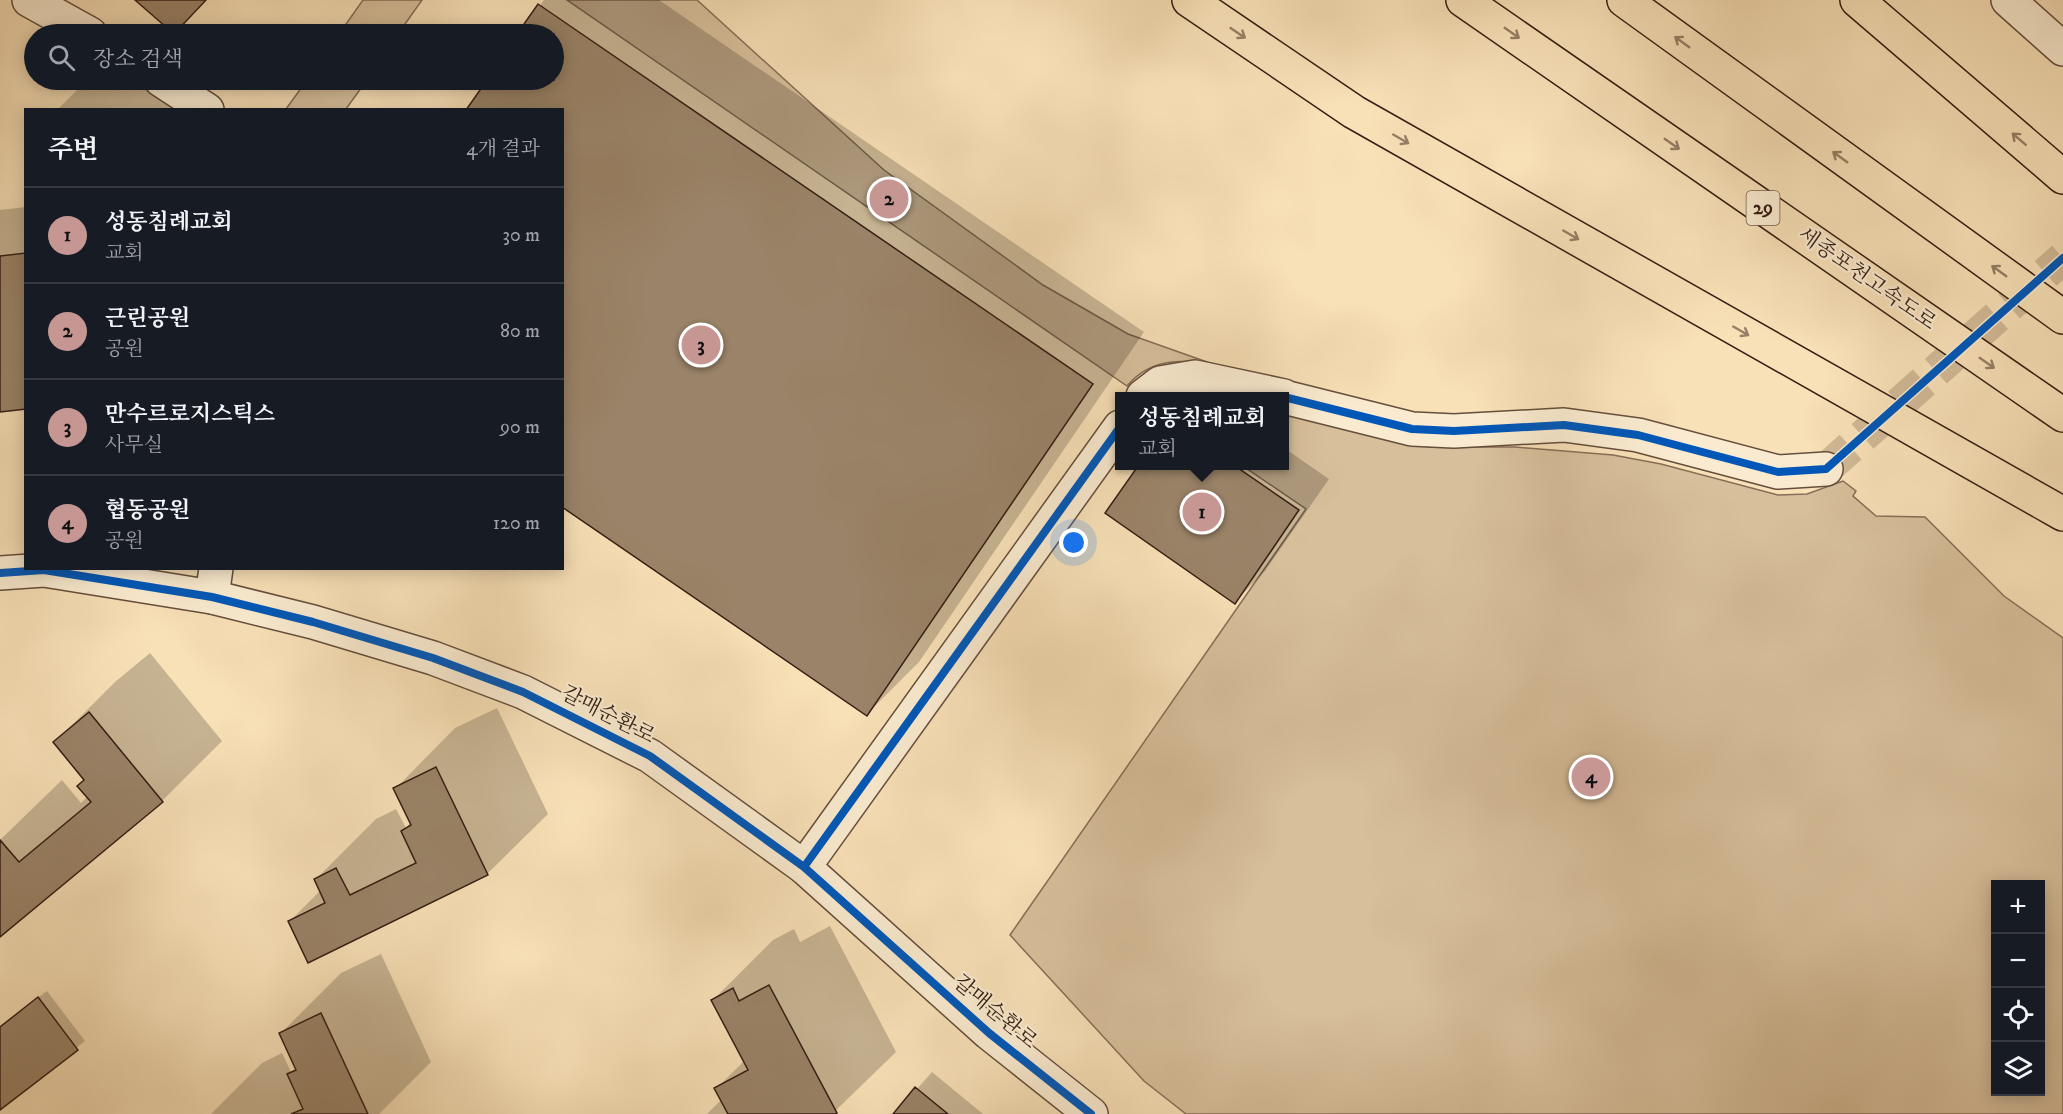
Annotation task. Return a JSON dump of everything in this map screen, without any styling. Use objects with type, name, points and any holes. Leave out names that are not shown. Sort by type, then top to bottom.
[{"type":"highway","points":[[1190,0],[1354,112],[2063,514]]},
{"type":"highway","name":"세종포천고속도로","points":[[1463,0],[2063,415]]},
{"type":"highway","points":[[1624,0],[2063,317]]},
{"type":"highway","points":[[1857,0],[2063,177]]},
{"type":"street","points":[[29,0],[72,24]]},
{"type":"street","points":[[2008,0],[2063,48]]},
{"type":"street","points":[[176,90],[204,108]]},
{"type":"street","points":[[1148,392],[1160,383],[1196,377],[1262,392]]},
{"type":"street","points":[[1289,398],[1412,429],[1454,431],[1564,425],[1638,435],[1778,472],[1826,469]]},
{"type":"street","points":[[804,867],[1115,432]]},
{"type":"street","name":"갈매순환로","points":[[0,573],[44,570],[214,583],[313,622],[433,658],[523,692],[650,756],[804,867],[989,1033],[1091,1114]]},
{"type":"shaded area","points":[[363,0],[422,0],[405,24],[346,24]]},
{"type":"shaded area","points":[[567,0],[697,0],[884,170],[1043,285],[1128,334],[1224,368],[1185,362],[1160,364],[1137,376],[1127,386]]},
{"type":"shaded area","points":[[300,90],[360,90],[347,108],[287,108]]},
{"type":"shaded area","points":[[1289,414],[1429,447],[1515,447],[1613,455],[1661,464],[1778,495],[1807,494],[1843,481],[1856,491],[1853,496],[1876,516],[1925,517],[2004,596],[2063,638],[2063,1114],[1186,1114],[1144,1081],[1010,935],[1306,509],[1249,470],[1289,470]]},
{"type":"building","points":[[135,0],[206,0],[183,24],[163,24]]},
{"type":"building","points":[[538,4],[1093,384],[867,716],[564,508],[564,108],[467,108],[480,90],[564,90],[564,24],[524,24]]},
{"type":"building","points":[[24,253],[24,409],[0,412],[0,256]]},
{"type":"building","points":[[1135,470],[1241,470],[1299,510],[1235,604],[1105,513]]},
{"type":"building","points":[[89,712],[163,802],[0,937],[0,840],[19,862],[91,802],[77,786],[84,780],[53,742]]},
{"type":"building","points":[[436,767],[488,875],[308,963],[288,921],[325,903],[314,879],[336,868],[350,895],[416,863],[401,831],[411,825],[393,788]]},
{"type":"building","points":[[769,985],[837,1113],[728,1114],[714,1088],[748,1070],[711,1000],[733,988],[739,1001]]},
{"type":"building","points":[[38,997],[78,1050],[0,1110],[0,1027]]},
{"type":"building","points":[[321,1013],[368,1114],[291,1114],[303,1109],[287,1074],[296,1070],[279,1033]]},
{"type":"building","points":[[915,1087],[948,1114],[893,1114]]},
{"type":"tunnel","points":[[1826,469],[2063,258]]},
{"type":"cycle path","points":[[1289,398],[1412,429],[1454,431],[1564,425],[1638,435],[1778,472],[1826,469],[2063,258]]},
{"type":"cycle path","points":[[804,867],[1115,434]]},
{"type":"cycle path","points":[[0,573],[44,570],[212,597],[313,622],[433,658],[523,692],[650,756],[804,867],[989,1033],[1091,1114]]},
{"type":"place","name":"근린공원","points":[[889,199]]},
{"type":"place","name":"만수르로지스틱스","points":[[701,345]]},
{"type":"place","name":"성동침례교회","points":[[1202,512]]},
{"type":"place","name":"협동공원","points":[[1591,777]]}]
